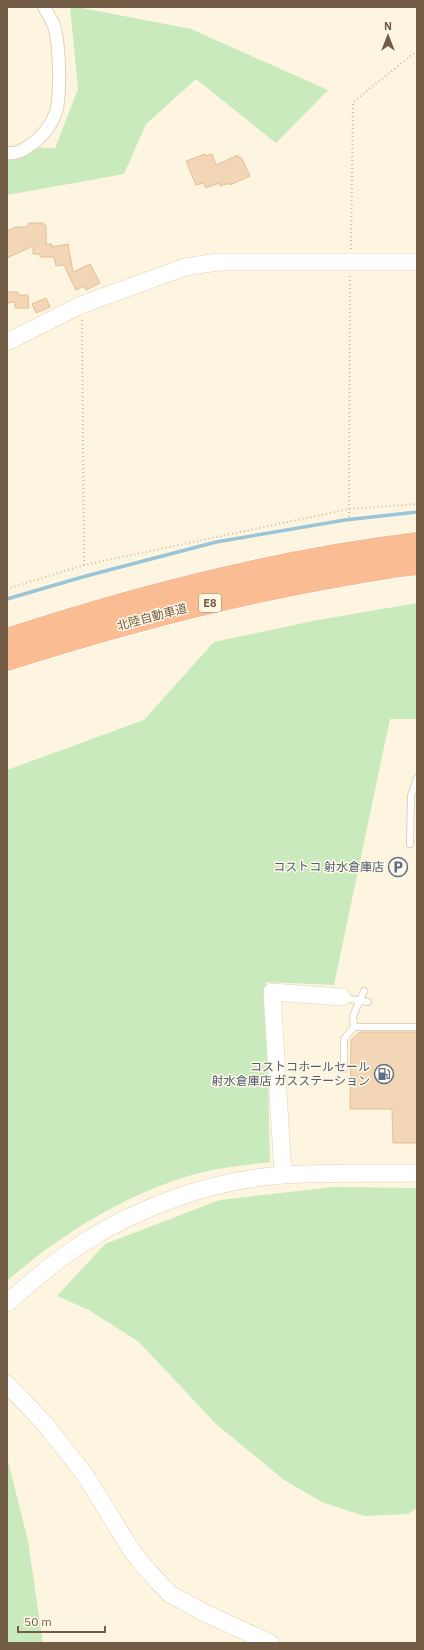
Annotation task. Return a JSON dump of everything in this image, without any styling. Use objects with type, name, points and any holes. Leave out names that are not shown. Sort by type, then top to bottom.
[{"type":"highway","name":"北陸自動車道","points":[[7,639],[60,622],[187,587],[264,569],[417,543]]},
{"type":"highway","name":"北陸自動車道","points":[[7,660],[132,622],[198,605],[339,576],[417,564]]},
{"type":"street","points":[[7,153],[16,154],[38,140],[49,126],[55,114],[58,98],[57,53],[53,24],[44,7]]},
{"type":"street","points":[[7,342],[82,305],[185,267],[218,262],[417,262]]},
{"type":"street","points":[[283,1174],[272,992],[342,998]]},
{"type":"street","points":[[7,1303],[46,1270],[82,1243],[116,1223],[149,1208],[190,1193],[236,1182],[283,1174],[417,1173]]},
{"type":"street","points":[[7,1384],[45,1424],[85,1476],[132,1551],[170,1594],[203,1612],[270,1643]]},
{"type":"lane","points":[[410,844],[411,796],[417,778]]},
{"type":"lane","points":[[344,1069],[344,1039],[354,1027],[353,1016],[364,991]]},
{"type":"lane","points":[[342,998],[368,1002]]},
{"type":"lane","points":[[354,1027],[417,1026]]},
{"type":"path","points":[[349,517],[353,102],[417,51]]},
{"type":"path","points":[[82,305],[84,565]]},
{"type":"path","points":[[7,590],[84,565],[349,509],[417,504]]},
{"type":"green space","points":[[70,7],[77,7],[191,29],[328,90],[276,143],[196,79],[146,124],[124,174],[7,195],[7,146],[55,148],[78,89]]},
{"type":"green space","points":[[417,603],[417,719],[390,719],[334,985],[266,982],[270,1162],[228,1167],[203,1172],[149,1190],[99,1215],[74,1230],[7,1281],[7,770],[144,720],[214,642],[318,620]]},
{"type":"green space","points":[[334,1187],[417,1188],[417,1508],[408,1514],[365,1516],[324,1503],[284,1480],[216,1424],[139,1342],[89,1310],[57,1296],[105,1244],[220,1200]]},
{"type":"green space","points":[[7,1457],[28,1541],[43,1643],[7,1643]]},
{"type":"building","points":[[205,154],[206,156],[212,154],[216,165],[238,155],[239,158],[241,157],[250,176],[230,185],[230,183],[220,186],[219,183],[206,188],[203,183],[196,185],[186,161]]},
{"type":"building","points":[[28,223],[43,223],[43,225],[46,225],[46,244],[52,244],[51,247],[68,244],[73,272],[90,264],[100,283],[86,290],[84,286],[76,290],[64,265],[56,266],[54,257],[40,257],[40,254],[33,254],[33,246],[7,258],[7,231],[15,227],[28,227]]},
{"type":"building","points":[[7,292],[18,292],[18,295],[28,295],[29,308],[15,308],[15,302],[7,303]]},
{"type":"building","points":[[46,298],[50,307],[36,313],[32,304]]},
{"type":"building","name":"コストコホールセール 射水倉庫店 ガスステーション","points":[[360,1032],[417,1032],[417,1143],[393,1143],[392,1109],[350,1109],[351,1040]]},
{"type":"waterway","points":[[7,599],[86,576],[216,542],[345,520],[417,512]]},
{"type":"place","name":"コストコ 射水倉庫店","points":[[398,867]]},
{"type":"place","name":"コストコホールセール 射水倉庫店 ガスステーション","points":[[384,1074]]}]
